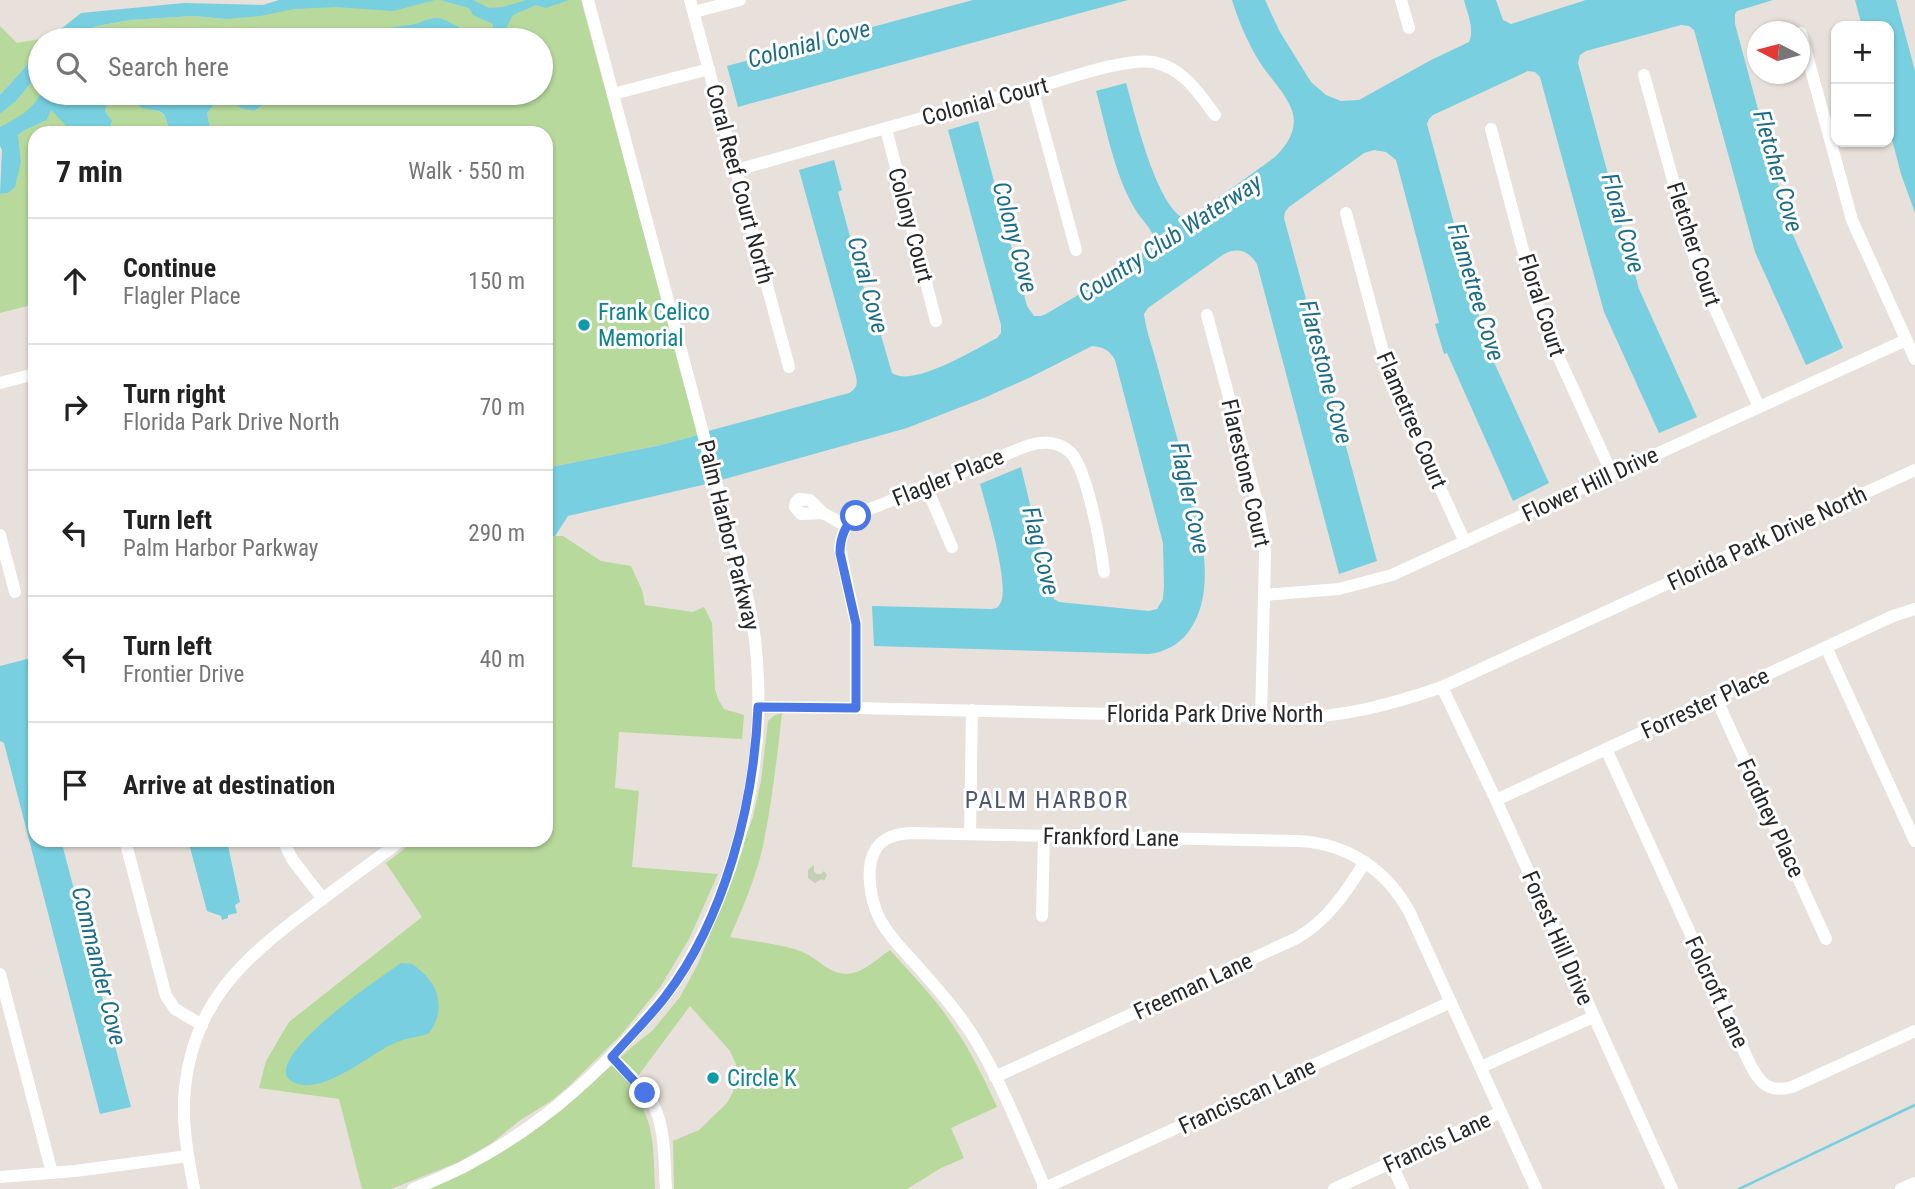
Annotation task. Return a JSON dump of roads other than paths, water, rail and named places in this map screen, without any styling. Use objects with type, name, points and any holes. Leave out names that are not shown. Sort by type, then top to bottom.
[{"type":"street","name":"Palm Harbor Parkway","points":[[413,1189],[468,1164],[537,1122],[574,1093],[612,1057],[665,998],[695,950],[717,902],[748,800],[758,707],[758,662],[753,620],[588,0]]},
{"type":"street","points":[[692,6],[740,0]]},
{"type":"street","points":[[1401,0],[1409,28]]},
{"type":"street","name":"Coral Reef Court North","points":[[692,6],[789,368]]},
{"type":"street","name":"Colonial Court","points":[[737,170],[1122,64],[1149,62],[1180,73],[1192,84],[1215,115]]},
{"type":"street","points":[[1810,66],[1852,220],[1915,359]]},
{"type":"street","points":[[613,94],[709,69]]},
{"type":"street","name":"Fletcher Court","points":[[1644,75],[1694,260],[1759,407]]},
{"type":"street","points":[[1032,88],[1076,250]]},
{"type":"street","name":"Colony Court","points":[[886,129],[936,321]]},
{"type":"street","name":"Floral Court","points":[[1491,129],[1542,317],[1612,474]]},
{"type":"street","name":"Flametree Court","points":[[1346,214],[1387,367],[1465,542]]},
{"type":"street","name":"Flarestone Court","points":[[1207,315],[1263,528],[1265,595],[1261,718]]},
{"type":"street","name":"Flower Hill Drive","points":[[1265,595],[1317,592],[1363,584],[1406,569],[1906,340]]},
{"type":"street","points":[[0,383],[28,376]]},
{"type":"street","name":"Flagler Place","points":[[846,526],[860,513],[1031,444],[1044,442],[1063,447],[1072,454],[1081,471],[1101,545],[1104,572]]},
{"type":"street","name":"Florida Park Drive North","points":[[758,707],[1261,718],[1324,717],[1354,712],[1400,702],[1442,687],[1915,470]]},
{"type":"street","points":[[926,486],[952,547]]},
{"type":"street","points":[[823,513],[846,526],[841,538],[840,553],[856,624],[856,708]]},
{"type":"street","points":[[0,535],[15,592]]},
{"type":"street","name":"Forrester Place","points":[[1496,800],[1893,616],[1915,609]]},
{"type":"street","points":[[1826,647],[1915,841]]},
{"type":"street","name":"Forest Hill Drive","points":[[1442,687],[1672,1189]]},
{"type":"street","name":"Fordney Place","points":[[1716,698],[1826,939]]},
{"type":"street","points":[[970,834],[972,710]]},
{"type":"street","name":"Folcroft Lane","points":[[1606,749],[1760,1081],[1776,1089],[1792,1087],[1915,1031]]},
{"type":"street","name":"Frankford Lane","points":[[1044,1188],[995,1077],[976,1041],[959,1014],[881,922],[873,898],[871,863],[879,844],[888,837],[911,833],[1307,842],[1336,848],[1365,862],[1382,875],[1401,896],[1536,1189]]},
{"type":"street","points":[[1042,916],[1044,836]]},
{"type":"street","points":[[127,847],[166,996],[175,1009],[202,1025]]},
{"type":"street","points":[[286,847],[292,859],[323,899]]},
{"type":"street","points":[[194,1189],[184,1114],[185,1089],[190,1058],[213,1002],[239,968],[265,944],[393,847]]},
{"type":"street","name":"Freeman Lane","points":[[995,1077],[1297,939],[1334,908],[1365,862]]},
{"type":"street","points":[[0,974],[52,1173]]},
{"type":"street","name":"Franciscan Lane","points":[[1044,1188],[1451,1002]]},
{"type":"street","points":[[1481,1067],[1593,1017]]},
{"type":"street","points":[[612,1057],[640,1086],[654,1106],[661,1129],[666,1189]]},
{"type":"street","name":"Francis Lane","points":[[1334,1189],[1501,1112]]},
{"type":"street","points":[[0,1177],[102,1168],[188,1156]]},
{"type":"street","points":[[1391,1163],[1403,1189]]},
{"type":"street","points":[[1901,1189],[1915,1183]]},
{"type":"water","points":[[279,0],[435,0],[393,11],[336,7],[294,9],[226,19],[193,16],[130,20],[91,28],[62,28],[81,13],[184,3],[263,5]]},
{"type":"water","points":[[440,0],[473,0],[489,8],[526,0],[569,0],[546,8],[536,5],[513,15],[506,28],[492,28],[493,24],[473,15],[469,8]]},
{"type":"water","name":"Colonial Cove","points":[[973,0],[1128,0],[738,107],[727,66]]},
{"type":"water","points":[[1232,0],[1265,0],[1280,32],[1311,82],[1326,95],[1341,101],[1359,100],[1469,42],[1471,26],[1464,0],[1496,0],[1503,20],[1511,24],[1586,0],[1773,0],[1737,11],[1735,14],[1735,24],[1747,69],[1747,84],[1751,84],[1790,228],[1843,348],[1806,365],[1755,252],[1694,30],[1681,25],[1586,51],[1580,55],[1578,63],[1639,289],[1697,417],[1659,433],[1604,312],[1540,77],[1535,72],[1528,71],[1433,115],[1427,124],[1488,349],[1549,483],[1513,501],[1447,353],[1444,354],[1435,324],[1439,323],[1396,160],[1386,152],[1374,150],[1364,153],[1289,207],[1284,218],[1377,561],[1339,574],[1257,264],[1247,253],[1234,251],[1224,254],[1148,308],[1144,314],[1194,500],[1203,546],[1204,592],[1199,613],[1185,636],[1172,647],[1149,654],[874,646],[872,606],[998,607],[1003,595],[1000,565],[980,484],[1021,467],[1051,591],[1054,599],[1059,602],[1149,611],[1157,609],[1163,599],[1163,543],[1115,360],[1106,350],[1096,346],[984,398],[907,428],[721,480],[708,431],[849,393],[857,384],[799,170],[834,160],[842,190],[838,192],[874,326],[878,325],[892,373],[902,376],[929,371],[997,338],[1001,333],[948,130],[978,121],[1027,306],[1034,316],[1041,316],[1095,285],[1149,248],[1154,241],[1122,181],[1096,91],[1126,83],[1155,176],[1173,209],[1183,218],[1196,214],[1275,157],[1287,143],[1294,120],[1291,108],[1261,64],[1241,25]]},
{"type":"water","points":[[1855,0],[1896,0],[1915,71],[1915,213],[1894,147],[1894,21],[1861,21]]},
{"type":"water","points":[[429,19],[444,20],[460,28],[393,28]]},
{"type":"water","points":[[28,64],[28,86],[0,114],[0,95]]},
{"type":"water","points":[[32,105],[107,105],[105,111],[112,121],[110,126],[66,126],[51,110],[47,120],[28,126],[18,135],[21,161],[15,187],[8,193],[0,194],[0,127]]},
{"type":"water","points":[[214,105],[207,113],[210,126],[168,126],[161,112],[138,106]]},
{"type":"water","points":[[237,105],[262,105],[254,111]]},
{"type":"water","points":[[698,435],[711,483],[568,516],[553,536],[553,467]]},
{"type":"water","points":[[28,659],[28,836],[4,743],[0,741],[0,666]]},
{"type":"water","points":[[31,847],[63,847],[131,1107],[100,1114]]},
{"type":"water","points":[[190,847],[228,847],[240,902],[235,905],[237,913],[222,920],[221,916],[207,911]]},
{"type":"water","points":[[401,963],[412,964],[433,985],[439,1010],[428,1034],[397,1042],[320,1083],[307,1085],[289,1079],[287,1065],[312,1032]]},
{"type":"waterway","points":[[1739,1189],[1915,1105]]},
{"type":"place","name":"Frank Celico Memorial","points":[[584,325]]},
{"type":"place","name":"Circle K","points":[[713,1078]]},
{"type":"district","name":"PALM HARBOR","points":[[1047,800]]},
{"type":"water label","name":"Fletcher Cove","points":[[1778,171]]},
{"type":"water label","name":"Floral Cove","points":[[1623,223]]},
{"type":"water label","name":"Colony Cove","points":[[1015,237]]},
{"type":"water label","name":"Country Club Waterway","points":[[1170,238]]},
{"type":"water label","name":"Coral Cove","points":[[868,285]]},
{"type":"water label","name":"Flametree Cove","points":[[1476,292]]},
{"type":"water label","name":"Flarestone Cove","points":[[1326,372]]},
{"type":"water label","name":"Flagler Cove","points":[[1190,498]]},
{"type":"water label","name":"Flag Cove","points":[[1041,551]]},
{"type":"water label","name":"Commander Cove","points":[[99,966]]}]
